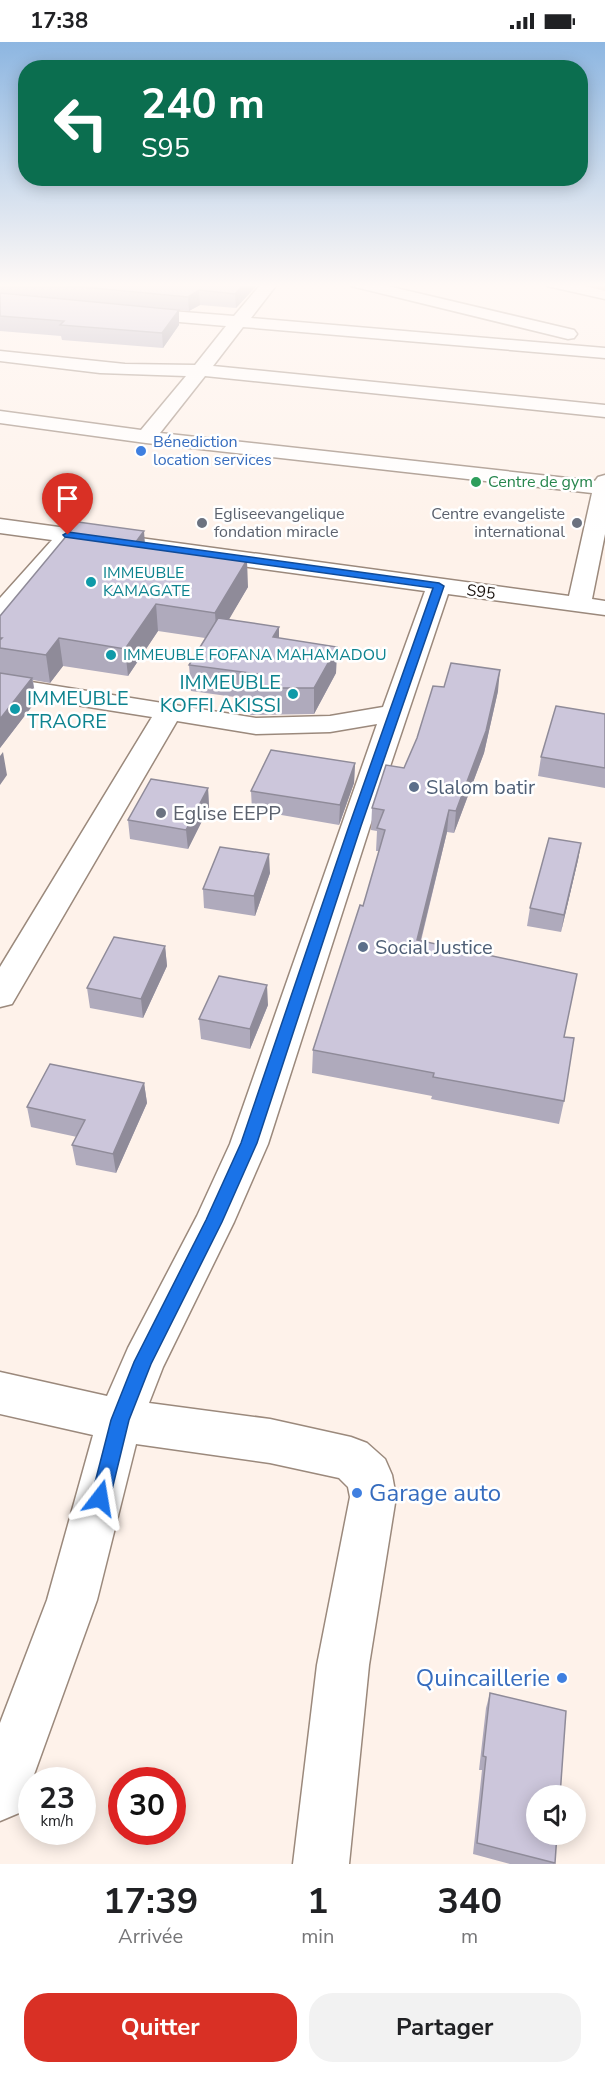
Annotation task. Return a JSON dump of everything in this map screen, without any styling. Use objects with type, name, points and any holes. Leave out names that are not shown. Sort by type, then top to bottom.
[{"type":"street","points":[[107,368],[200,370],[605,411]]},
{"type":"street","points":[[146,437],[200,370]]},
{"type":"street","points":[[0,417],[146,437],[604,485],[579,605]]},
{"type":"street","name":"S95","points":[[0,526],[605,608]]},
{"type":"street","points":[[0,613],[68,535]]},
{"type":"street","points":[[0,1794],[72,1600],[120,1420],[143,1362],[214,1222],[249,1143],[439,586]]},
{"type":"street","points":[[0,685],[168,714],[256,726],[330,723],[395,713]]},
{"type":"street","points":[[0,995],[168,714]]},
{"type":"street","points":[[0,1393],[120,1420],[281,1443],[351,1459],[369,1475],[373,1497],[343,1665],[321,1864]]},
{"type":"building","points":[[78,522],[144,531],[133,546],[247,560],[215,613],[156,604],[125,649],[59,638],[46,655],[0,648],[2,638],[0,638],[0,616]]},
{"type":"building","points":[[218,618],[279,627],[273,637],[337,647],[314,688],[249,688],[257,674],[189,665]]},
{"type":"building","points":[[451,663],[500,670],[486,731],[456,811],[449,810],[417,940],[577,974],[564,1037],[574,1038],[564,1101],[433,1077],[434,1073],[313,1050],[360,905],[363,906],[385,830],[377,828],[384,810],[372,808],[386,765],[404,768],[417,738],[433,686],[444,687]]},
{"type":"building","points":[[0,673],[32,678],[0,719]]},
{"type":"building","points":[[556,706],[605,714],[605,768],[541,757]]},
{"type":"building","points":[[271,750],[355,763],[340,805],[251,791]]},
{"type":"building","points":[[151,779],[208,788],[186,830],[128,820]]},
{"type":"building","points":[[549,838],[581,843],[564,915],[530,908]]},
{"type":"building","points":[[220,847],[269,854],[254,896],[203,889]]},
{"type":"building","points":[[114,937],[165,946],[141,999],[87,988]]},
{"type":"building","points":[[219,976],[267,985],[250,1029],[199,1019]]},
{"type":"building","points":[[50,1064],[144,1083],[113,1154],[72,1145],[85,1120],[27,1107]]},
{"type":"building","points":[[490,1693],[566,1711],[561,1785],[526,1785],[526,1845],[556,1845],[555,1863],[477,1843],[486,1757],[483,1756]]},
{"type":"place","name":"Bénediction location services","points":[[141,451]]},
{"type":"place","name":"Centre de gym","points":[[476,482]]},
{"type":"place","name":"Egliseevangelique fondation miracle","points":[[202,523]]},
{"type":"place","name":"Centre evangeliste international","points":[[577,523]]},
{"type":"place","name":"IMMEUBLE KAMAGATE","points":[[91,582]]},
{"type":"place","name":"IMMEUBLE FOFANA MAHAMADOU","points":[[111,655]]},
{"type":"place","name":"IMMEUBLE KOFFI AKISSI","points":[[293,694]]},
{"type":"place","name":"IMMEUBLE TRAORE","points":[[15,709]]},
{"type":"place","name":"Slalom batir","points":[[414,787]]},
{"type":"place","name":"Eglise EEPP","points":[[161,813]]},
{"type":"place","name":"Social Justice","points":[[363,947]]},
{"type":"place","name":"Garage auto","points":[[357,1493]]},
{"type":"place","name":"Quincaillerie","points":[[562,1678]]},
{"type":"route","points":[[68,535],[439,586],[355,826],[249,1143],[214,1222],[143,1362],[120,1420],[100,1498]]}]
